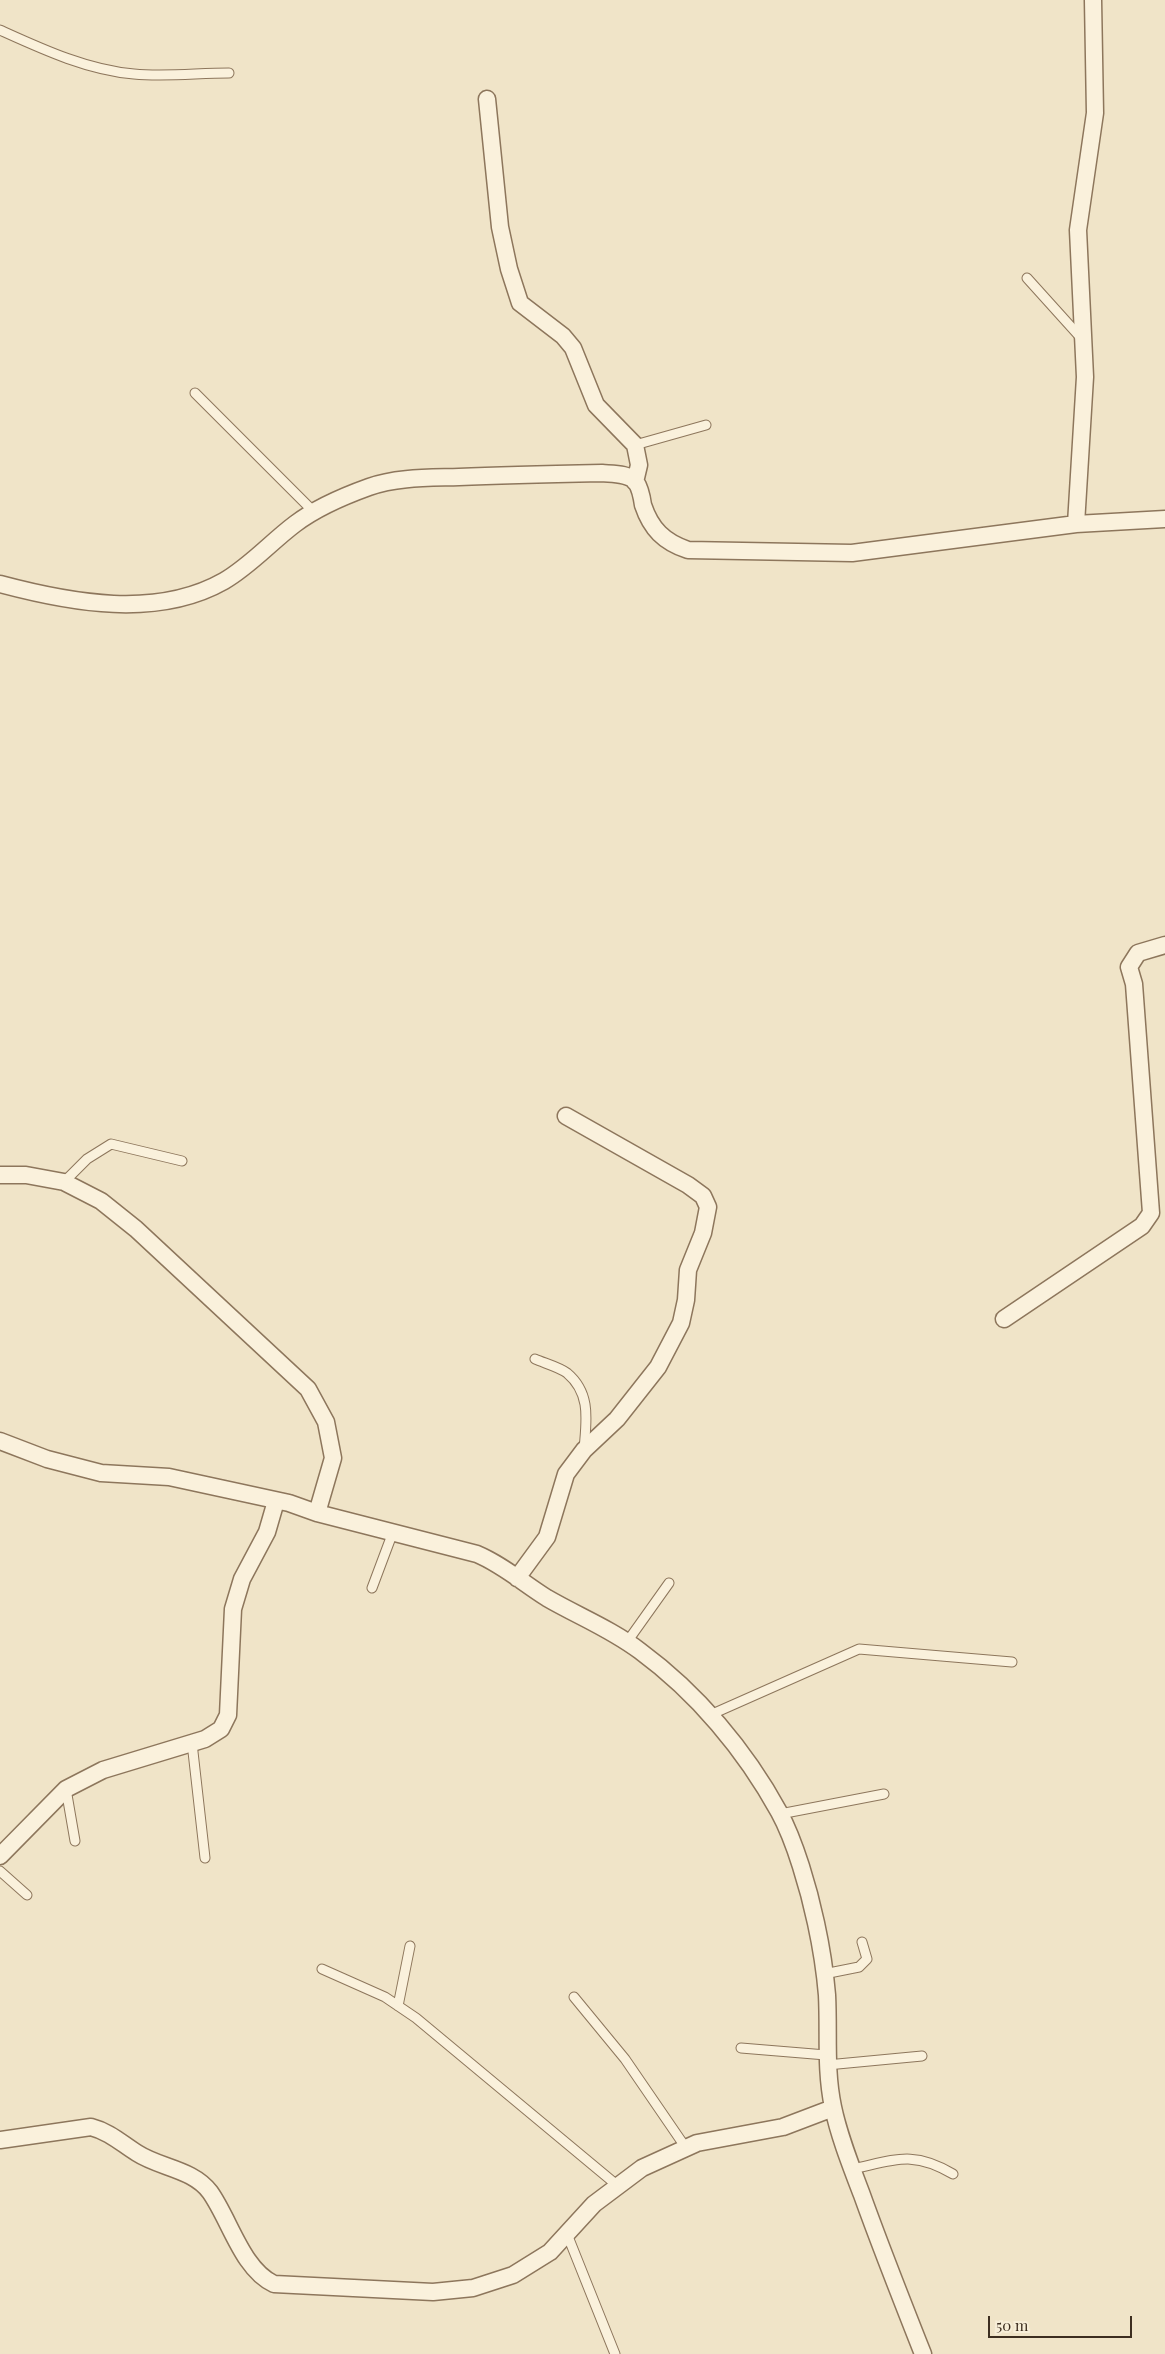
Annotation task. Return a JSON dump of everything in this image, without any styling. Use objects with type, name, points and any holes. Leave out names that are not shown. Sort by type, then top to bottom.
[{"type":"street","points":[[1076,524],[1085,377],[1078,230],[1095,113],[1093,0]]},
{"type":"street","points":[[487,99],[500,227],[520,303],[564,336],[574,348],[596,405],[636,445],[639,465],[635,482],[648,519],[658,534],[675,545],[688,550],[852,553],[1076,524],[1165,519]]},
{"type":"street","points":[[0,584],[30,592],[122,604],[162,602],[190,597],[224,580],[296,523],[336,501],[370,486],[412,479],[602,473],[626,476],[635,482]]},
{"type":"street","points":[[1004,1319],[1142,1226],[1151,1213],[1134,984],[1129,966],[1138,953],[1165,945]]},
{"type":"street","points":[[517,1578],[547,1537],[566,1474],[584,1450],[618,1419],[658,1367],[681,1323],[686,1300],[688,1270],[703,1233],[708,1207],[703,1196],[688,1185],[566,1116]]},
{"type":"street","points":[[0,1175],[26,1175],[64,1182],[101,1201],[136,1229],[308,1389],[326,1422],[333,1458],[317,1513]]},
{"type":"street","points":[[0,1441],[47,1458],[101,1473],[169,1477],[276,1501],[477,1554],[496,1562],[548,1598],[596,1622],[627,1642],[681,1684],[710,1714],[755,1773],[780,1814],[810,1894],[827,1995],[827,2060],[833,2108],[852,2169],[888,2269],[923,2354]]},
{"type":"street","points":[[0,1856],[66,1789],[103,1770],[205,1739],[221,1729],[228,1715],[233,1608],[242,1579],[267,1532],[276,1501]]},
{"type":"street","points":[[0,2140],[91,2127],[104,2130],[116,2137],[137,2154],[194,2177],[210,2192],[256,2272],[274,2284],[433,2292],[474,2288],[513,2275],[550,2252],[594,2204],[642,2168],[697,2143],[783,2127],[833,2108]]},
{"type":"lane","points":[[0,30],[43,50],[98,69],[134,74],[229,73]]},
{"type":"lane","points":[[1027,278],[1084,341]]},
{"type":"lane","points":[[195,393],[315,513]]},
{"type":"lane","points":[[636,445],[706,425]]},
{"type":"lane","points":[[64,1182],[87,1159],[111,1144],[182,1161]]},
{"type":"lane","points":[[535,1359],[567,1373],[582,1391],[587,1408],[584,1450]]},
{"type":"lane","points":[[372,1588],[393,1532]]},
{"type":"lane","points":[[627,1642],[669,1583]]},
{"type":"lane","points":[[710,1714],[859,1649],[1012,1662]]},
{"type":"lane","points":[[192,1743],[205,1858]]},
{"type":"lane","points":[[66,1789],[75,1841]]},
{"type":"lane","points":[[780,1814],[884,1794]]},
{"type":"lane","points":[[0,1871],[26,1895]]},
{"type":"lane","points":[[824,1974],[859,1967],[864,1964],[867,1959],[862,1942]]},
{"type":"lane","points":[[398,2006],[410,1946]]},
{"type":"lane","points":[[322,1969],[385,1997],[416,2018],[618,2186]]},
{"type":"lane","points":[[574,1997],[625,2059],[686,2148]]},
{"type":"lane","points":[[741,2048],[827,2060],[922,2056]]},
{"type":"lane","points":[[852,2169],[895,2160],[917,2158],[935,2163],[953,2174]]},
{"type":"lane","points":[[567,2234],[615,2354]]}]
